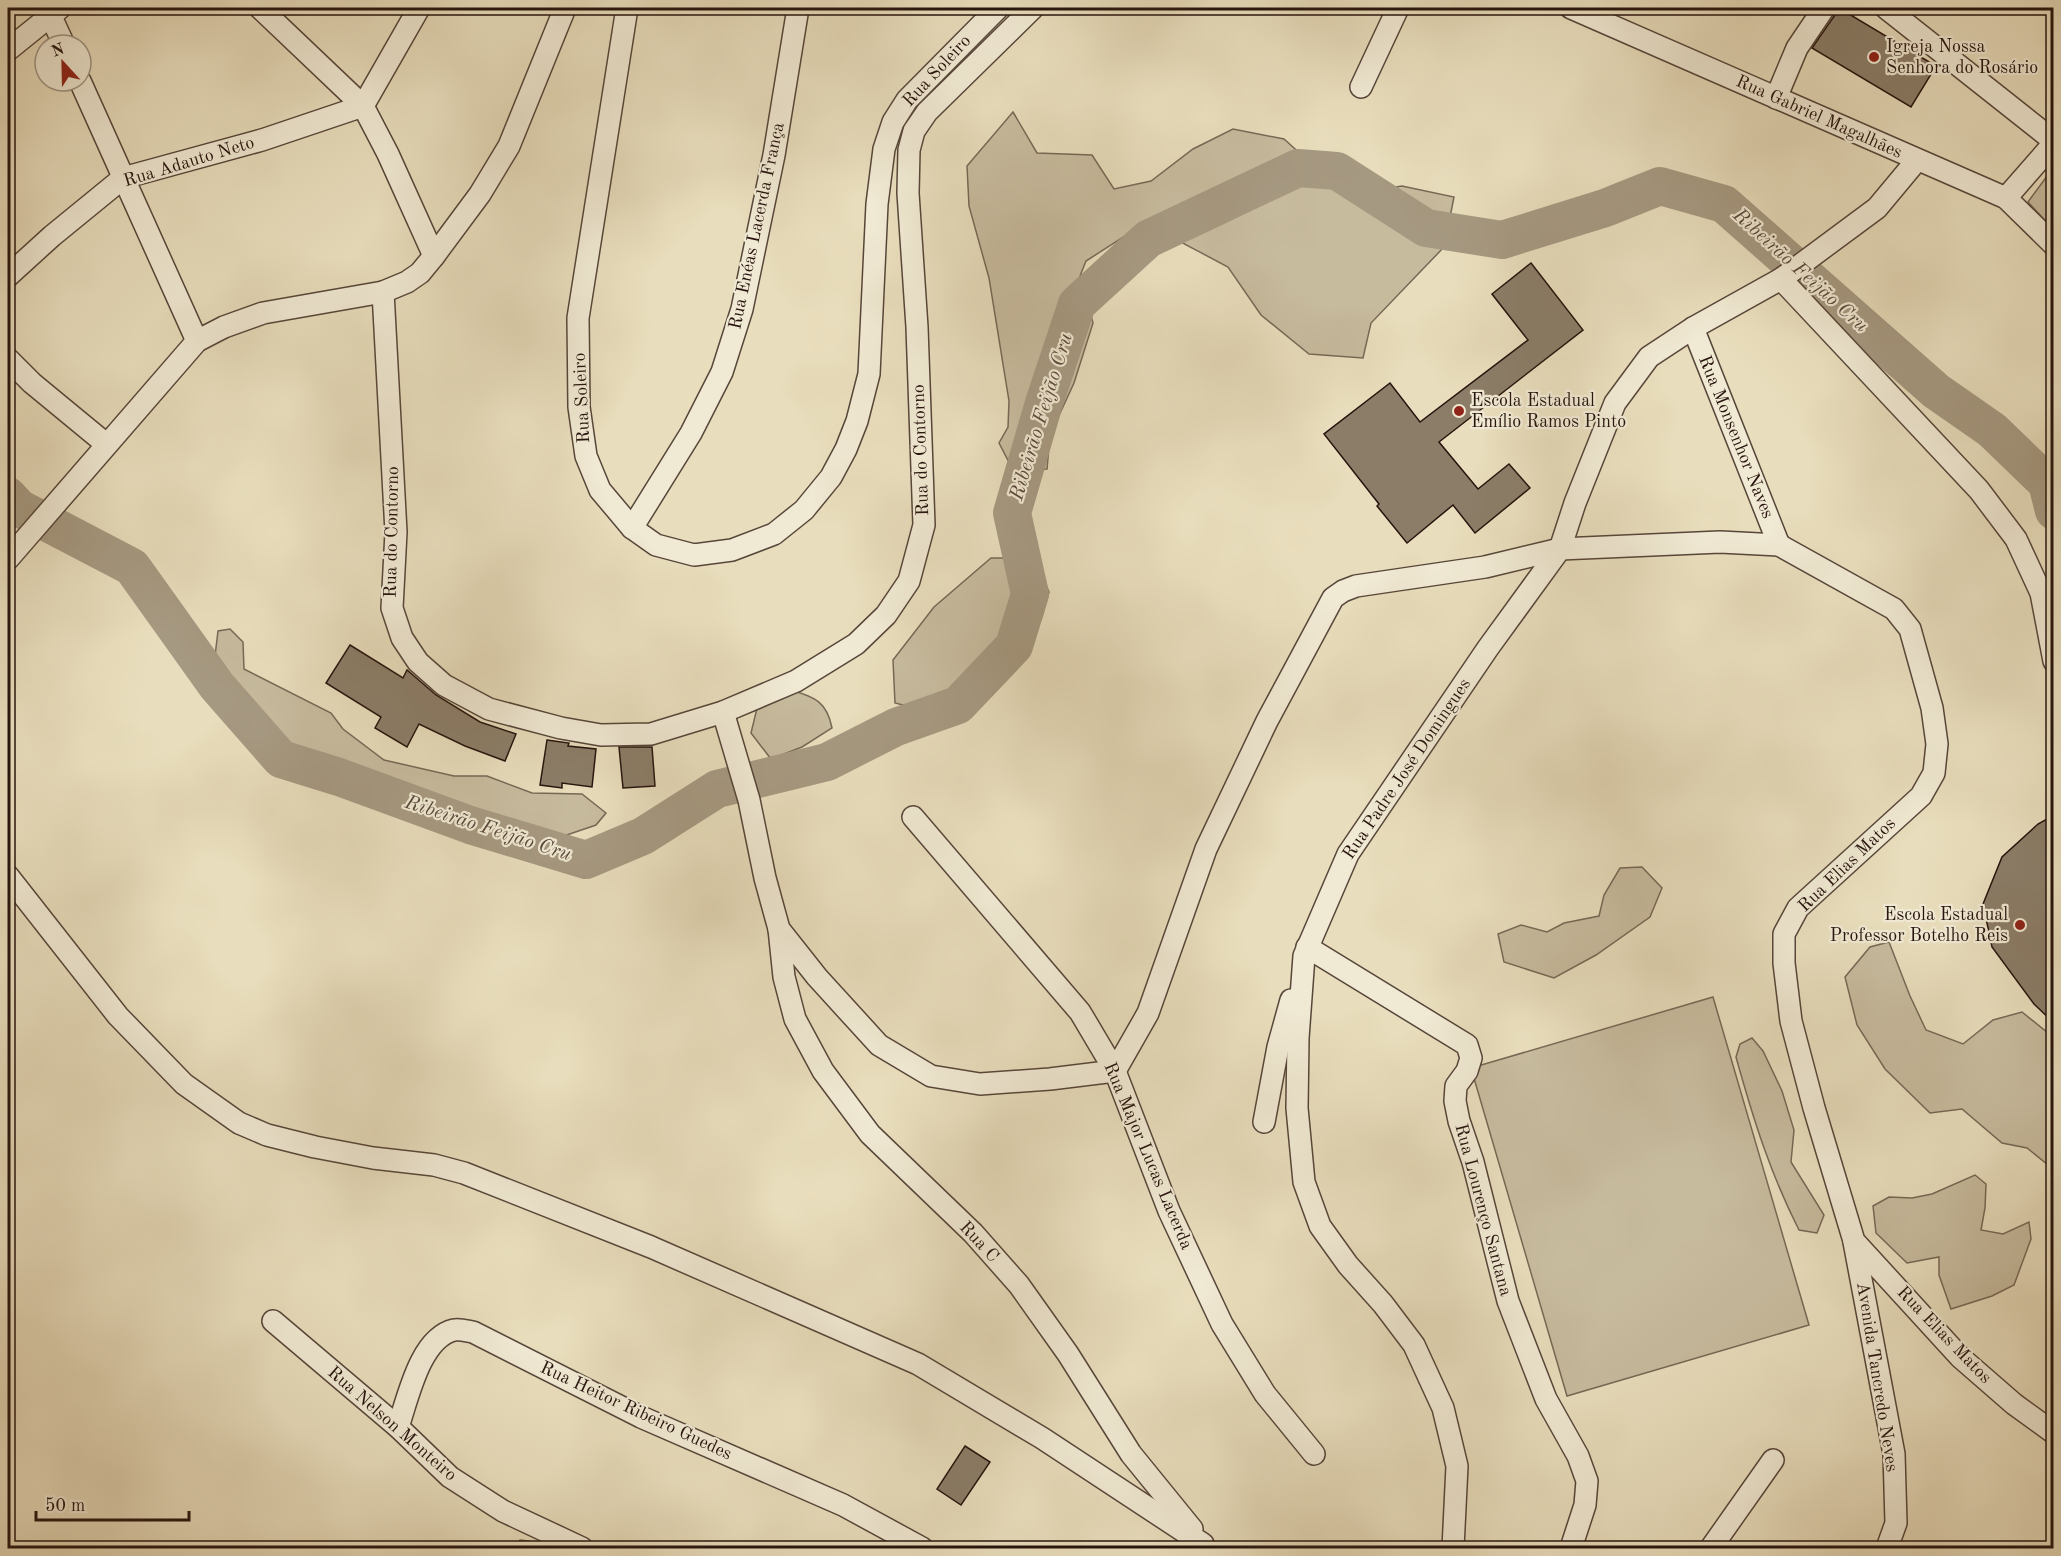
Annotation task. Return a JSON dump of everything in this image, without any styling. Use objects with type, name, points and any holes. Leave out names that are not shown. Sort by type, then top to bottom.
[{"type":"street","points":[[260,8],[363,106],[388,154],[434,256]]},
{"type":"street","points":[[363,106],[419,8]]},
{"type":"street","points":[[8,559],[27,534],[197,341],[224,327],[262,313],[383,292],[407,282],[420,273],[480,194],[509,146],[565,8]]},
{"type":"street","name":"Rua Soleiro","points":[[627,8],[579,318],[579,407],[586,456],[600,490],[632,528],[656,545],[693,555],[732,550],[774,534],[804,510],[831,477],[846,449],[869,374],[877,204],[884,149],[893,122],[907,100],[998,8]]},
{"type":"street","name":"Rua Enéas Lacerda França","points":[[632,528],[711,397],[736,330],[774,155],[798,8]]},
{"type":"street","name":"Rua do Contorno","points":[[383,292],[396,532],[392,608],[402,638],[418,662],[444,685],[489,709],[571,730],[601,735],[651,734],[723,712],[796,681],[856,644],[886,615],[909,581],[924,525],[917,327],[908,193],[909,150],[914,131],[927,112],[1033,8]]},
{"type":"street","points":[[1361,87],[1398,8]]},
{"type":"street","name":"Rua Gabriel Magalhães","points":[[1570,8],[2006,198],[2054,245]]},
{"type":"street","points":[[1776,98],[1797,48],[1824,8]]},
{"type":"street","points":[[1886,8],[2054,142],[2006,198]]},
{"type":"street","points":[[8,50],[53,10],[60,33]]},
{"type":"street","points":[[85,93],[197,341]]},
{"type":"street","name":"Rua Adauto Neto","points":[[8,276],[52,236],[123,178],[262,140],[363,106]]},
{"type":"street","name":"Rua Padre José Domingues","points":[[1453,1548],[1457,1466],[1443,1408],[1414,1345],[1383,1304],[1347,1265],[1320,1226],[1304,1182],[1296,1108],[1298,1038],[1306,952],[1348,854],[1488,648],[1560,549],[1575,503],[1615,403],[1649,357],[1693,328],[1789,274],[1877,208],[1917,160]]},
{"type":"street","points":[[1789,274],[1979,490],[2016,539],[2041,593],[2054,661]]},
{"type":"street","name":"Rua Monsenhor Naves","points":[[1693,328],[1779,545]]},
{"type":"street","points":[[8,359],[106,444]]},
{"type":"street","name":"Rua Elias Matos","points":[[1115,1071],[1148,1013],[1206,849],[1267,721],[1333,598],[1356,586],[1485,567],[1560,549],[1720,542],[1779,545],[1894,609],[1910,629],[1932,708],[1937,744],[1934,773],[1921,796],[1798,908],[1784,934],[1784,963],[1791,1021],[1814,1108],[1854,1241],[1960,1357],[2014,1404],[2054,1433]]},
{"type":"street","points":[[723,712],[749,800],[765,878],[779,929],[817,977],[879,1045],[931,1076],[980,1084],[1115,1071]]},
{"type":"street","name":"Rua Major Lucas Lacerda","points":[[913,817],[1080,1012],[1115,1071],[1169,1211],[1222,1324],[1265,1394],[1314,1454]]},
{"type":"street","points":[[8,876],[118,1016],[184,1084],[238,1123],[267,1135],[315,1147],[373,1158],[434,1165],[464,1173],[651,1246],[918,1364],[1042,1438],[1205,1546]]},
{"type":"street","name":"Rua C","points":[[779,929],[784,977],[795,1019],[823,1071],[870,1134],[973,1233],[1019,1285],[1068,1354],[1131,1454],[1205,1546]]},
{"type":"street","points":[[1264,1122],[1278,1047],[1306,952]]},
{"type":"street","name":"Rua Lourenço Santana","points":[[1306,952],[1467,1045],[1471,1052],[1467,1071],[1454,1092],[1459,1121],[1473,1162],[1508,1301],[1546,1399],[1578,1456],[1587,1481],[1585,1505],[1571,1548]]},
{"type":"street","name":"Avenida Tancredo Neves","points":[[1854,1241],[1894,1454],[1896,1523],[1887,1548]]},
{"type":"street","name":"Rua Nelson Monteiro","points":[[273,1321],[398,1427],[450,1477],[503,1511],[582,1548]]},
{"type":"street","name":"Rua Heitor Ribeiro Guedes","points":[[398,1427],[423,1356],[443,1335],[456,1329],[473,1332],[641,1417],[843,1505],[922,1548]]},
{"type":"street","points":[[1711,1548],[1773,1460]]},
{"type":"shaded area","points":[[1013,112],[1037,153],[1092,155],[1114,189],[1151,181],[1193,149],[1233,129],[1284,139],[1346,195],[1402,186],[1454,197],[1444,247],[1371,323],[1363,358],[1309,354],[1261,315],[1228,267],[1145,223],[1086,261],[1080,276],[1093,323],[1074,383],[1050,435],[1047,469],[1013,470],[999,443],[1008,427],[1009,401],[989,278],[969,206],[967,166]]},
{"type":"shaded area","points":[[2053,168],[2053,229],[2028,202]]},
{"type":"shaded area","points":[[991,558],[1034,558],[1049,592],[1041,620],[1000,648],[969,677],[943,696],[918,709],[895,703],[893,660],[934,607]]},
{"type":"shaded area","points":[[230,629],[243,642],[244,669],[331,713],[343,729],[384,760],[454,776],[487,776],[532,793],[582,794],[606,813],[596,825],[555,839],[498,824],[290,750],[267,734],[215,656],[218,631]]},
{"type":"shaded area","points":[[791,690],[819,702],[827,712],[832,728],[802,747],[771,759],[751,733],[758,704]]},
{"type":"shaded area","points":[[1642,867],[1662,888],[1650,917],[1596,955],[1554,978],[1504,962],[1498,934],[1521,925],[1547,932],[1564,923],[1599,916],[1604,895],[1620,868]]},
{"type":"shaded area","points":[[1889,942],[1926,1030],[1963,1044],[1993,1020],[2022,1012],[2053,1037],[2053,1169],[2027,1148],[2002,1143],[1962,1109],[1930,1113],[1885,1069],[1857,1025],[1845,977],[1870,947]]},
{"type":"shaded area","points":[[1713,997],[1809,1325],[1567,1396],[1471,1068]]},
{"type":"shaded area","points":[[1752,1038],[1763,1051],[1782,1091],[1794,1130],[1791,1162],[1824,1215],[1817,1233],[1799,1230],[1779,1188],[1756,1124],[1736,1057],[1740,1044]]},
{"type":"shaded area","points":[[1975,1175],[1986,1184],[1981,1230],[2003,1234],[2029,1222],[2031,1239],[2014,1285],[1992,1296],[1951,1309],[1939,1275],[1939,1257],[1907,1263],[1876,1233],[1873,1206],[1889,1197],[1912,1198],[1932,1194]]},
{"type":"shaded area","points":[[520,1540],[544,1543],[553,1548],[514,1548]]},
{"type":"building","name":"Igreja Nossa Senhora do Rosário","points":[[1837,8],[1936,66],[1911,107],[1812,48],[1835,15]]},
{"type":"building","points":[[1531,263],[1583,330],[1439,442],[1478,489],[1509,464],[1530,488],[1475,533],[1453,505],[1407,543],[1324,434],[1390,383],[1420,422],[1528,340],[1492,294]]},
{"type":"building","points":[[350,645],[403,678],[407,670],[436,695],[480,722],[516,734],[505,761],[465,746],[419,724],[407,747],[375,728],[381,717],[326,683]]},
{"type":"building","points":[[547,740],[569,743],[568,746],[596,749],[592,787],[562,783],[562,788],[540,785]]},
{"type":"building","points":[[619,747],[652,747],[655,786],[623,788]]},
{"type":"building","name":"Escola Estadual Professor Botelho Reis","points":[[2054,815],[2054,1023],[2034,1004],[1992,947],[1983,904],[2002,857],[2038,824]]},
{"type":"building","points":[[965,1446],[990,1462],[961,1505],[937,1489]]},
{"type":"waterway","name":"Ribeirão Feijão Cru","points":[[8,496],[19,508],[132,567],[217,686],[281,759],[339,777],[470,825],[586,860],[643,836],[717,789],[827,762],[896,727],[958,705],[1014,646],[1030,594],[1012,513],[1044,403],[1077,304],[1148,239],[1298,168],[1337,171],[1426,228],[1502,240],[1605,208],[1660,186],[1724,204],[1936,391],[1992,430],[2047,483],[2054,511]]},
{"type":"place","name":"Igreja Nossa Senhora do Rosário","points":[[1874,57]]},
{"type":"place","name":"Escola Estadual Emílio Ramos Pinto","points":[[1459,411]]},
{"type":"place","name":"Escola Estadual Professor Botelho Reis","points":[[2020,925]]}]
